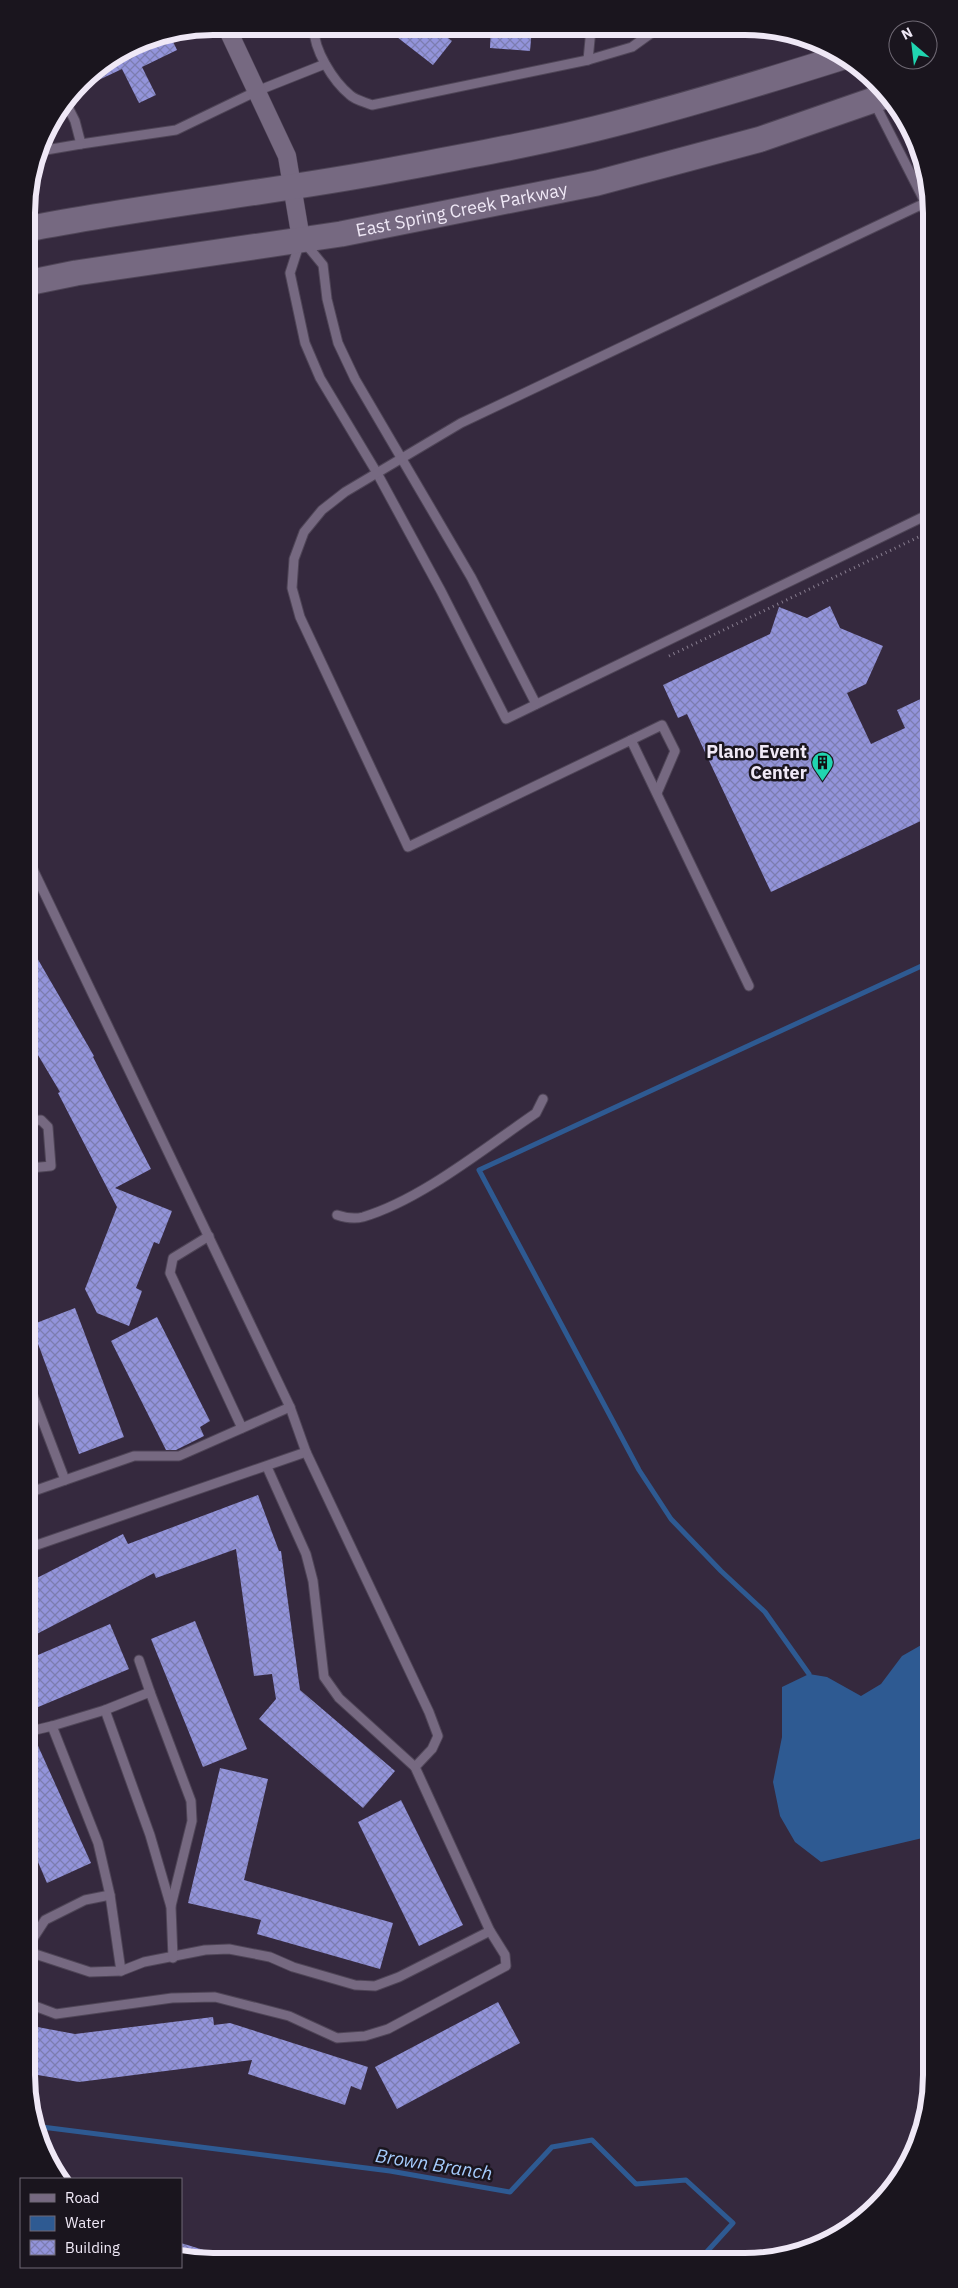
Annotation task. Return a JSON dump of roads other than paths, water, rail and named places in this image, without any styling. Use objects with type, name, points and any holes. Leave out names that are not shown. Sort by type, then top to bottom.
[{"type":"main road","points":[[35,227],[81,218],[294,187],[477,153],[611,125],[730,92],[835,60]]},
{"type":"main road","name":"East Spring Creek Parkway","points":[[35,278],[301,240],[415,220],[597,183],[760,139],[881,98]]},
{"type":"street","points":[[230,35],[287,156],[294,187],[301,240]]},
{"type":"lane","points":[[314,35],[325,64],[351,96],[372,105],[588,60],[632,46],[648,35]]},
{"type":"lane","points":[[588,60],[590,35]]},
{"type":"lane","points":[[47,150],[176,130],[257,91],[325,64]]},
{"type":"lane","points":[[881,99],[922,198]]},
{"type":"lane","points":[[69,108],[75,120],[81,144]]},
{"type":"lane","points":[[657,793],[675,751],[662,725],[408,847],[300,617],[292,588],[294,559],[304,532],[322,510],[345,492],[461,423],[923,205]]},
{"type":"lane","points":[[301,240],[323,265],[327,299],[338,343],[364,394],[471,577],[536,704]]},
{"type":"lane","points":[[301,240],[290,273],[305,343],[320,378],[377,473],[441,591],[506,719],[923,516]]},
{"type":"lane","points":[[631,740],[749,986]]},
{"type":"lane","points":[[35,874],[290,1407],[306,1452],[438,1736],[432,1749],[415,1767]]},
{"type":"lane","points":[[338,1215],[346,1218],[363,1217],[417,1193],[536,1113],[544,1099]]},
{"type":"lane","points":[[35,1121],[41,1120],[48,1127],[51,1166],[35,1168]]},
{"type":"lane","points":[[209,1236],[173,1258],[170,1273],[242,1428]]},
{"type":"lane","points":[[35,1401],[65,1480]]},
{"type":"lane","points":[[35,1491],[134,1456],[179,1456],[290,1407]]},
{"type":"lane","points":[[35,1546],[306,1452]]},
{"type":"lane","points":[[35,2006],[56,2014],[172,1998],[215,1997],[289,2016],[337,2038],[365,2036],[388,2029],[506,1966],[506,1956],[490,1931],[415,1767],[338,1698],[324,1677],[313,1580],[306,1554],[267,1467]]},
{"type":"lane","points":[[139,1660],[190,1801],[192,1821],[171,1907]]},
{"type":"lane","points":[[35,1730],[105,1710],[150,1692]]},
{"type":"lane","points":[[105,1710],[150,1835],[171,1907],[173,1958]]},
{"type":"lane","points":[[52,1726],[98,1843],[110,1896],[121,1971]]},
{"type":"lane","points":[[35,1935],[45,1920],[86,1900],[110,1896]]},
{"type":"lane","points":[[35,1954],[90,1972],[121,1971],[144,1962],[173,1958],[205,1950],[229,1949],[270,1957],[293,1967],[355,1985],[375,1986],[399,1977],[490,1931]]},
{"type":"water","points":[[923,1644],[923,1838],[821,1862],[795,1842],[780,1816],[773,1782],[782,1737],[782,1687],[809,1674],[827,1677],[861,1696],[881,1684],[902,1656]]},
{"type":"waterway","points":[[809,1674],[765,1612],[721,1571],[671,1519],[639,1470],[479,1170],[923,965]]},
{"type":"waterway","name":"Brown Branch","points":[[43,2127],[390,2171],[510,2192],[552,2147],[592,2140],[636,2184],[686,2180],[733,2223],[706,2253]]},
{"type":"place","name":"Plano Event Center","points":[[823,781]]}]
